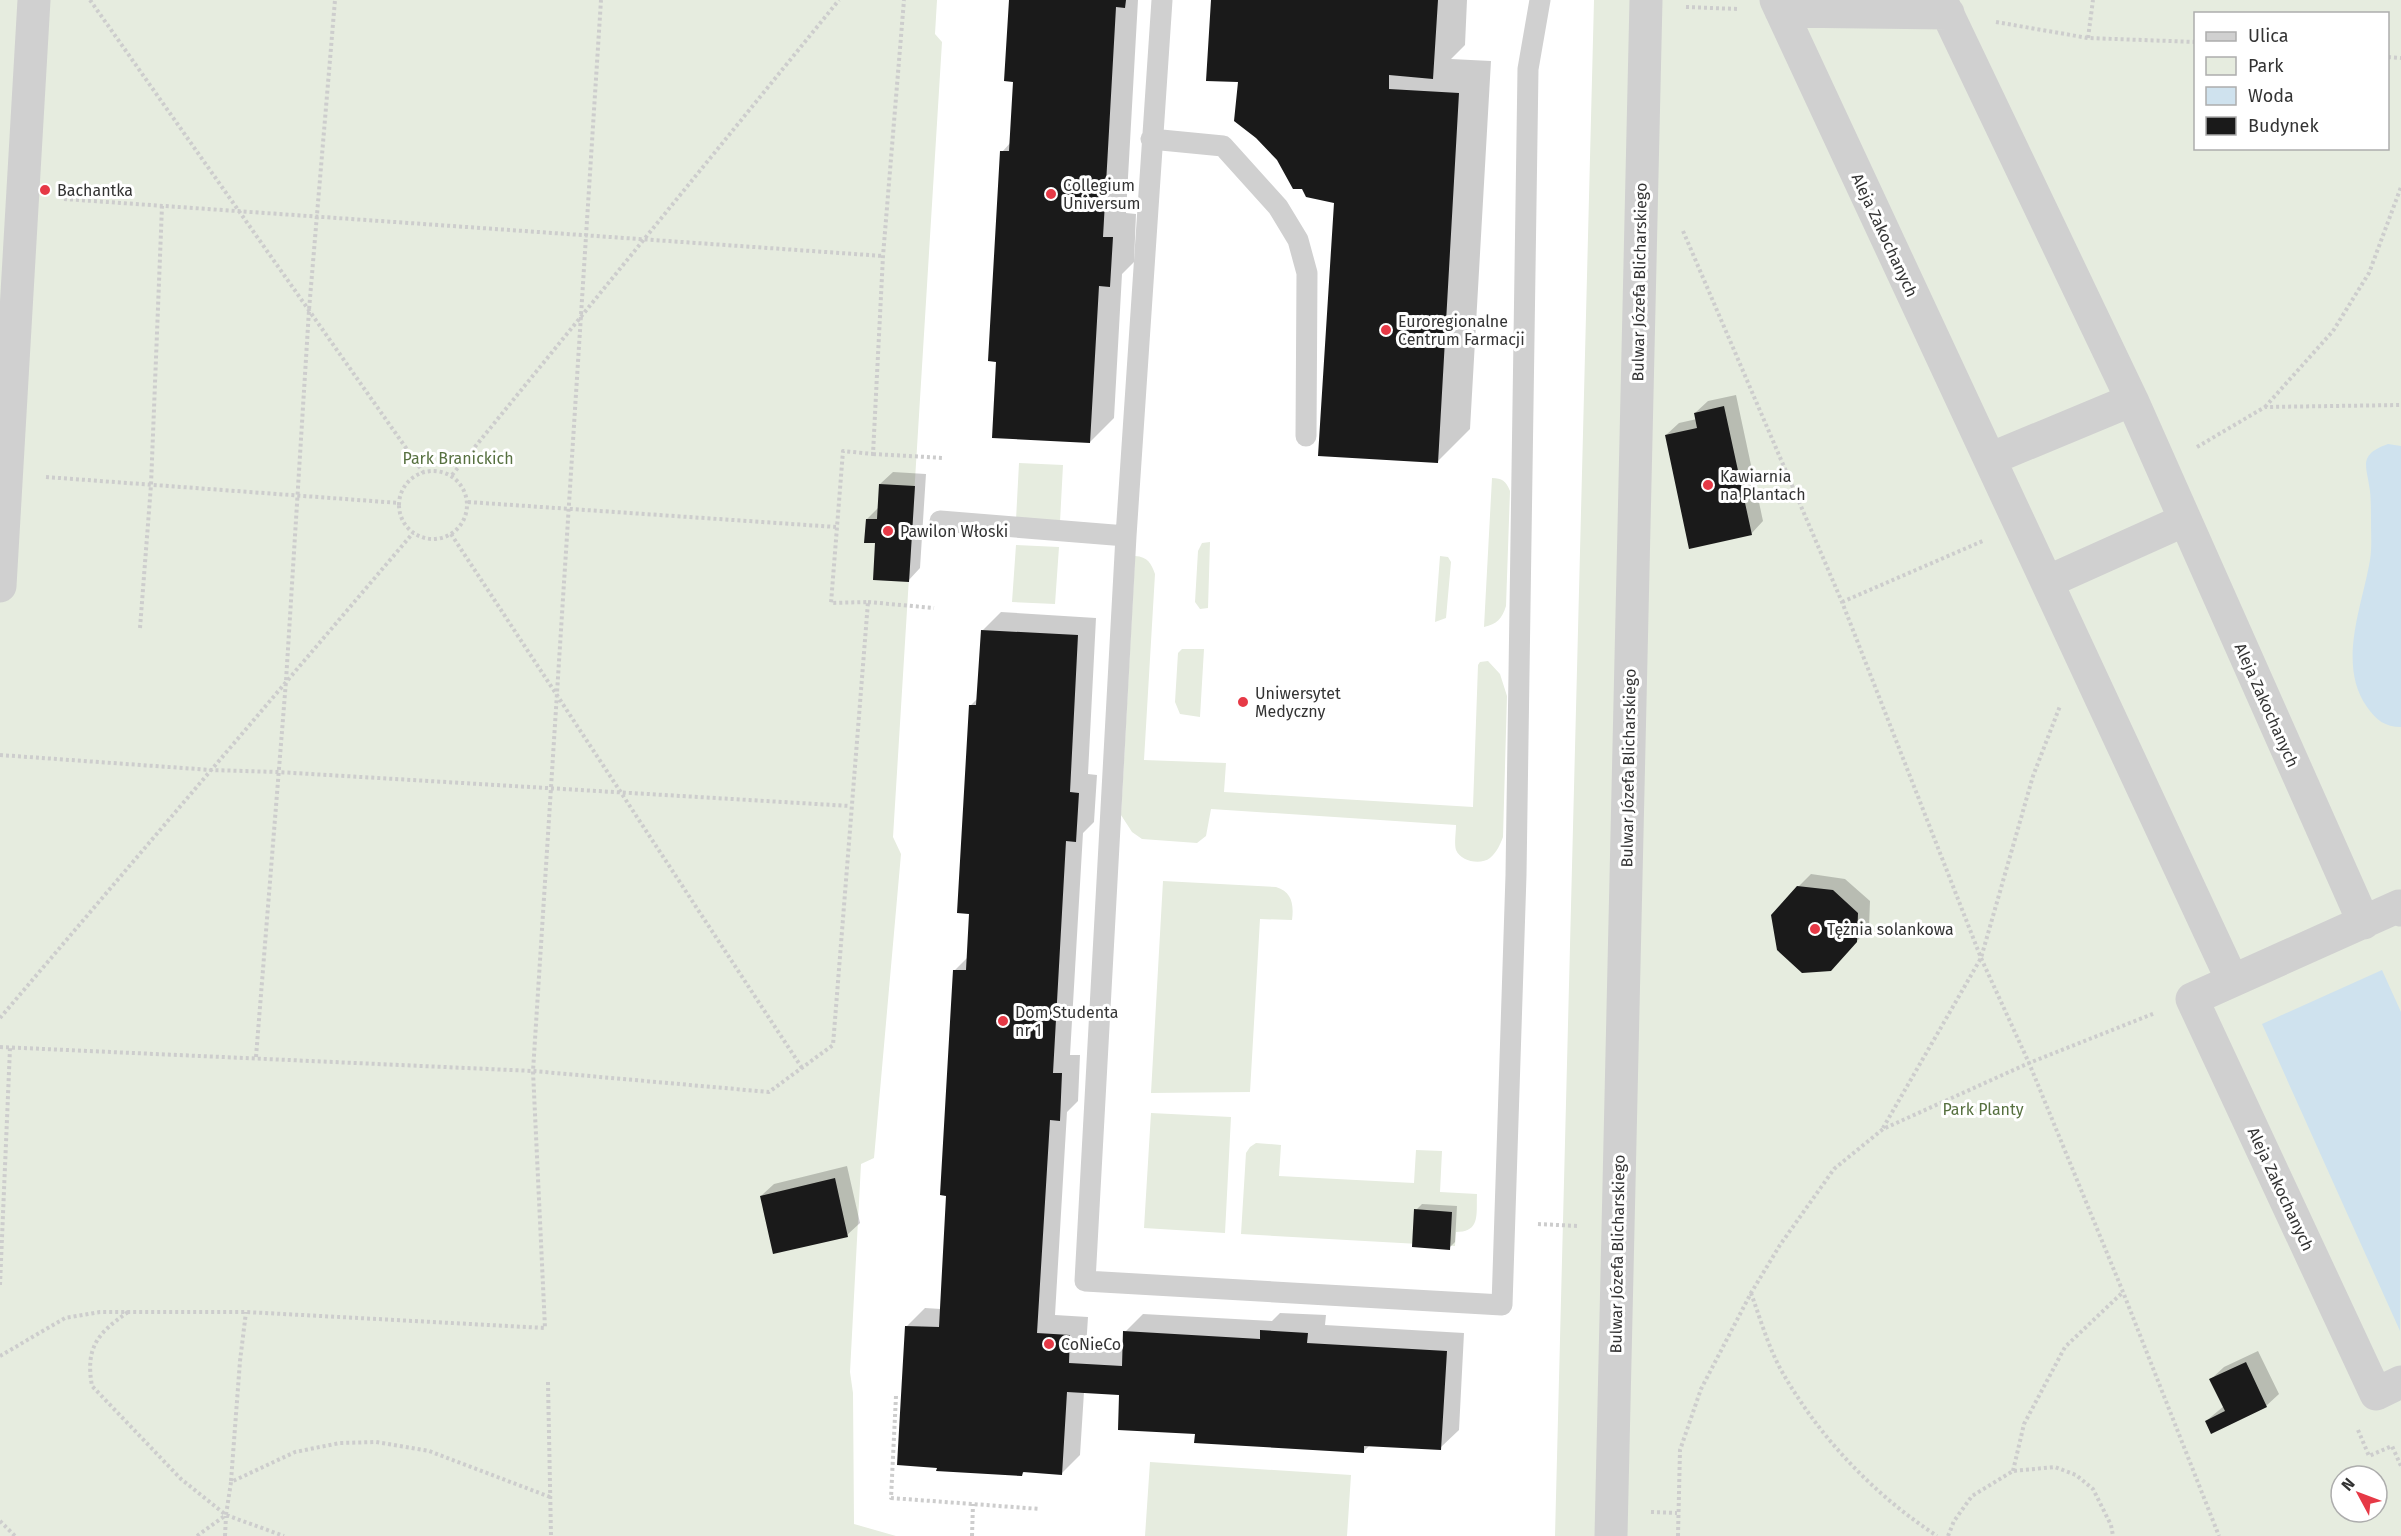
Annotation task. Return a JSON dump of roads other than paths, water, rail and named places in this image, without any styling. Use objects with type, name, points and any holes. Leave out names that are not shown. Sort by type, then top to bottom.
[{"type":"street","points":[[0,586],[11,195],[34,0]]},
{"type":"street","name":"Bulwar Józefa Blicharskiego","points":[[1611,1536],[1646,2]]},
{"type":"street","points":[[1778,5],[1944,7]]},
{"type":"street","name":"Aleja Zakochanych","points":[[1778,5],[2232,980],[2192,999],[2376,1394],[2401,1382]]},
{"type":"street","name":"Aleja Zakochanych","points":[[1944,7],[2132,400],[2364,923]]},
{"type":"street","points":[[1990,459],[2132,400]]},
{"type":"street","points":[[2047,582],[2185,520]]},
{"type":"street","points":[[2232,980],[2399,906],[2401,910]]},
{"type":"lane","points":[[1162,0],[1126,536],[1085,1281],[1502,1305],[1516,875],[1528,69],[1540,0]]},
{"type":"lane","points":[[1151,140],[1224,146],[1278,207],[1298,240],[1307,273],[1306,436]]},
{"type":"lane","points":[[940,521],[1126,536]]},
{"type":"water","points":[[2388,444],[2401,446],[2401,727],[2381,722],[2367,707],[2358,690],[2353,654],[2354,635],[2371,551],[2371,499],[2366,462],[2372,452]]},
{"type":"water","points":[[2382,970],[2401,1012],[2400,1331],[2262,1024]]},
{"type":"place","name":"Bachantka","points":[[45,190]]},
{"type":"place","name":"Collegium Universum","points":[[1051,194]]},
{"type":"place","name":"Euroregionalne Centrum Farmacji","points":[[1386,330]]},
{"type":"place","name":"Kawiarnia na Plantach","points":[[1708,485]]},
{"type":"place","name":"Pawilon Włoski","points":[[888,531]]},
{"type":"place","name":"Uniwersytet Medyczny","points":[[1243,702]]},
{"type":"place","name":"Tężnia solankowa","points":[[1815,929]]},
{"type":"place","name":"Dom Studenta nr 1","points":[[1003,1021]]},
{"type":"place","name":"CoNieCo","points":[[1049,1344]]},
{"type":"park label","name":"Park Branickich","points":[[458,458]]},
{"type":"park label","name":"Park Planty","points":[[1983,1109]]}]
